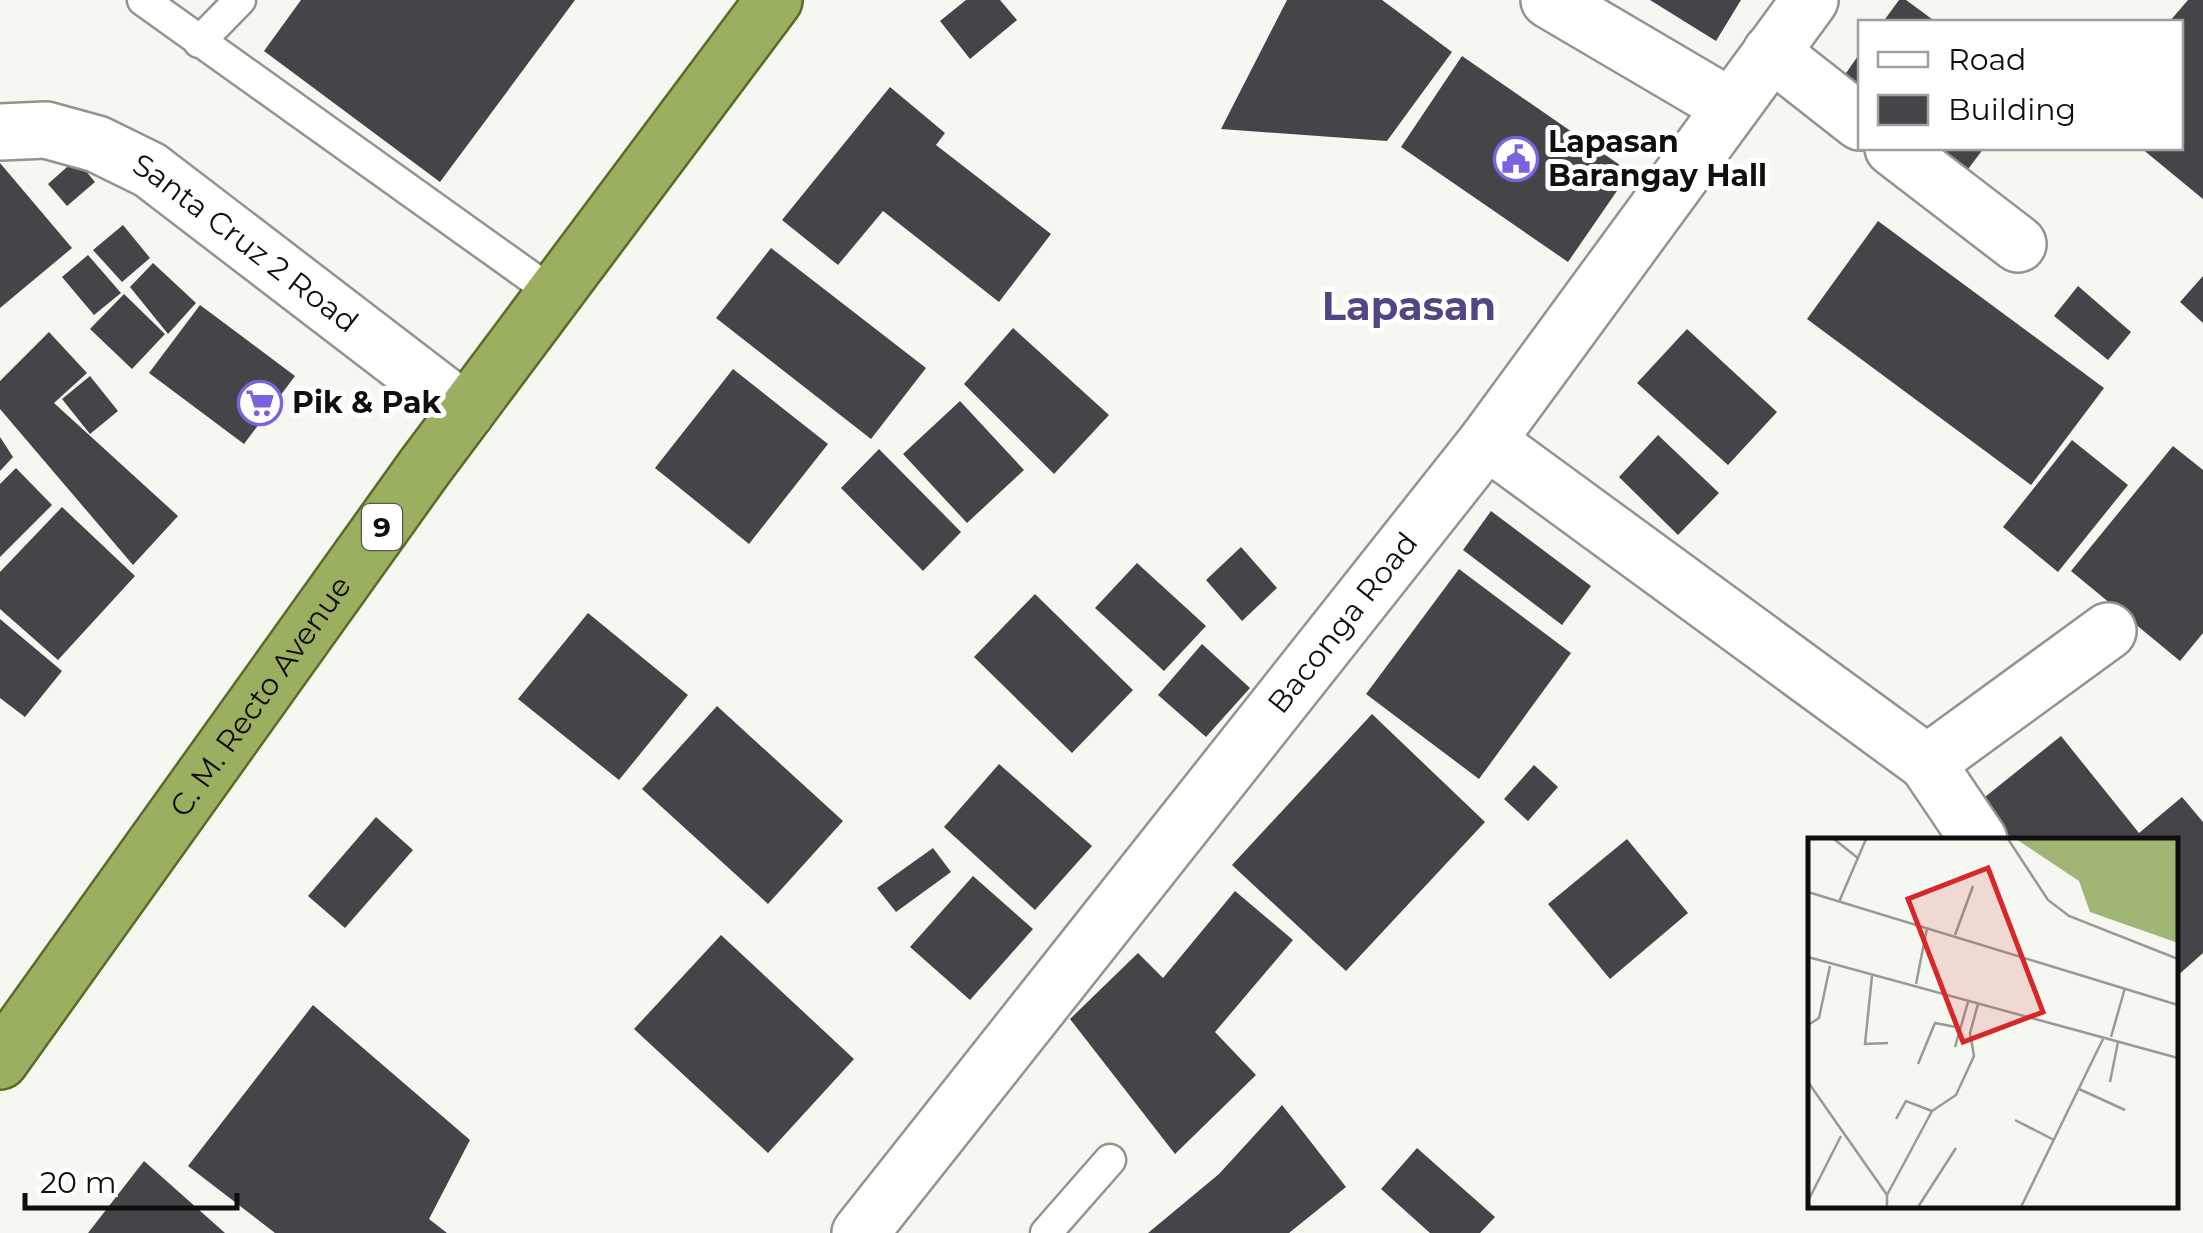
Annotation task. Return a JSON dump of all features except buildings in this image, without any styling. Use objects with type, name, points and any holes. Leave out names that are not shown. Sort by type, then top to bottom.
[{"type":"highway","name":"C. M. Recto Avenue","points":[[0,1060],[466,412],[774,0]]},
{"type":"street","points":[[1549,0],[1731,107]]},
{"type":"street","name":"Baconga Road","points":[[860,1233],[1487,442],[1810,0]]},
{"type":"street","points":[[1771,52],[1858,120]]},
{"type":"street","name":"Santa Cruz 2 Road","points":[[0,132],[46,130],[63,134],[97,144],[150,170],[466,412]]},
{"type":"street","points":[[1897,150],[2018,244]]},
{"type":"street","points":[[1487,442],[1927,763],[1978,838]]},
{"type":"street","points":[[1927,763],[2108,631]]},
{"type":"lane","points":[[143,0],[556,295]]},
{"type":"lane","points":[[199,42],[240,0]]},
{"type":"lane","points":[[1046,1233],[1110,1160]]},
{"type":"place","name":"Lapasan Barangay Hall","points":[[1516,159]]},
{"type":"place","name":"Pik & Pak","points":[[260,403]]},
{"type":"district","name":"Lapasan","points":[[1409,306]]}]
